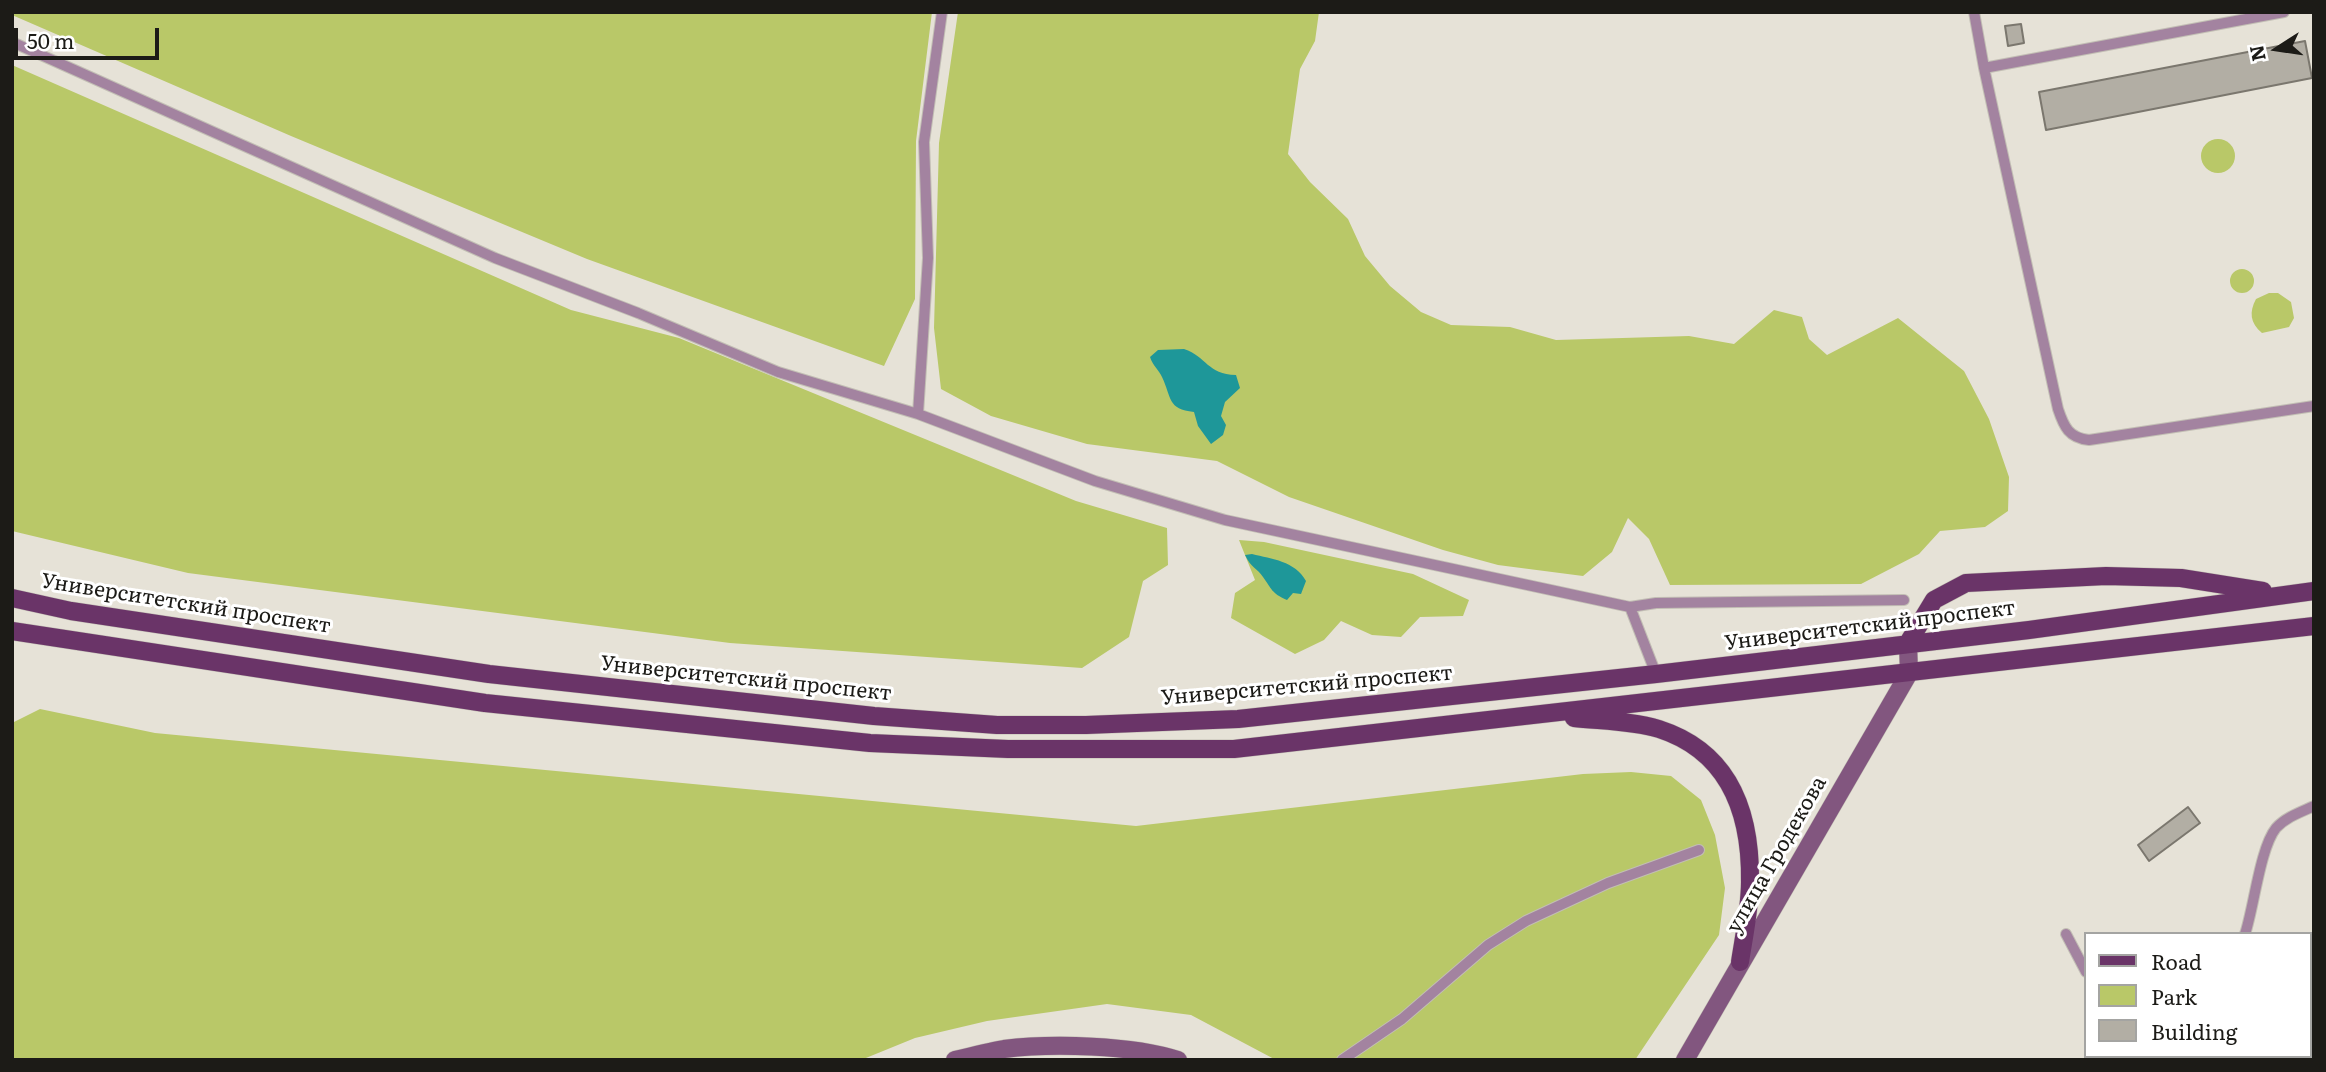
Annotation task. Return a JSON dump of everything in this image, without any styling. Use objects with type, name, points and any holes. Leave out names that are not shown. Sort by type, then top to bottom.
[{"type":"main road","points":[[1909,673],[1908,643],[1934,600],[1966,583],[2106,576],[2181,578],[2281,594]]},
{"type":"main road","name":"Университетский проспект","points":[[12,598],[71,611],[489,674],[874,716],[997,725],[1086,725],[1238,719],[1656,674],[2029,630],[2314,591]]},
{"type":"main road","points":[[12,631],[485,703],[870,743],[1110,751],[1234,749],[2314,626]]},
{"type":"main road","name":"улица Гродекова","points":[[1685,1060],[1909,673]]},
{"type":"main road","points":[[485,703],[489,674]]},
{"type":"main road","points":[[1542,714],[1658,729],[1695,745],[1720,767],[1743,811],[1749,850],[1750,884],[1740,962]]},
{"type":"main road","points":[[955,1060],[1004,1049],[1065,1046],[1124,1050],[1178,1060]]},
{"type":"lane","points":[[918,414],[928,258],[924,142],[942,12]]},
{"type":"lane","points":[[1974,12],[2058,409],[2068,432],[2077,439],[2088,440],[2314,406]]},
{"type":"lane","points":[[1984,68],[2284,12]]},
{"type":"lane","points":[[12,42],[495,258],[778,372],[918,414],[1095,481],[1225,520],[1630,607],[1656,603],[1905,600]]},
{"type":"lane","points":[[1630,607],[1656,674]]},
{"type":"lane","points":[[2246,932],[2267,846],[2275,829],[2290,817],[2314,806]]},
{"type":"lane","points":[[1342,1060],[1402,1019],[1488,945],[1526,922],[1608,883],[1699,850]]},
{"type":"lane","points":[[2066,934],[2084,968]]},
{"type":"green space","points":[[12,12],[932,12],[916,141],[915,299],[884,366],[587,259],[291,136],[12,15]]},
{"type":"green space","points":[[958,12],[1319,12],[1315,41],[1300,69],[1288,154],[1310,182],[1348,219],[1365,256],[1390,286],[1421,312],[1451,325],[1510,327],[1556,340],[1689,336],[1734,344],[1774,310],[1802,317],[1809,339],[1827,355],[1898,318],[1964,371],[1989,419],[2009,477],[2008,511],[1985,527],[1940,531],[1919,554],[1861,584],[1670,585],[1649,539],[1628,518],[1612,552],[1583,576],[1498,565],[1443,550],[1289,497],[1217,461],[1087,444],[991,416],[941,389],[934,328],[939,143]]},
{"type":"green space","points":[[12,65],[571,310],[679,338],[1076,501],[1167,528],[1168,565],[1143,581],[1129,637],[1082,668],[730,643],[188,573],[12,531]]},
{"type":"green space","points":[[2218,139],[2230,144],[2235,156],[2230,168],[2218,173],[2206,168],[2201,156],[2206,144]]},
{"type":"green space","points":[[2242,269],[2253,276],[2254,281],[2247,292],[2242,293],[2231,286],[2230,281],[2237,270]]},
{"type":"green space","points":[[2269,293],[2278,293],[2291,302],[2294,318],[2289,327],[2262,333],[2253,321],[2252,308],[2256,299]]},
{"type":"green space","points":[[1239,540],[1264,542],[1413,574],[1469,600],[1463,616],[1420,617],[1401,637],[1372,635],[1341,621],[1324,640],[1295,654],[1231,618],[1235,593],[1255,580]]},
{"type":"green space","points":[[40,709],[155,733],[1136,826],[1583,774],[1631,772],[1671,776],[1701,800],[1715,835],[1725,888],[1719,935],[1635,1060],[1276,1060],[1191,1015],[1107,1004],[987,1021],[915,1038],[861,1060],[12,1060],[12,723]]},
{"type":"water","points":[[1184,349],[1219,372],[1236,375],[1240,388],[1225,402],[1221,416],[1226,425],[1223,435],[1211,444],[1198,426],[1194,412],[1179,408],[1172,401],[1150,357],[1158,350]]},
{"type":"water","points":[[1252,554],[1282,562],[1296,569],[1306,581],[1301,594],[1293,593],[1287,600],[1275,593],[1245,555]]},
{"type":"building","points":[[2021,24],[2024,43],[2008,46],[2005,26]]},
{"type":"building","points":[[2305,41],[2312,78],[2046,130],[2039,92]]},
{"type":"building","points":[[2188,807],[2200,823],[2149,861],[2138,845]]}]
